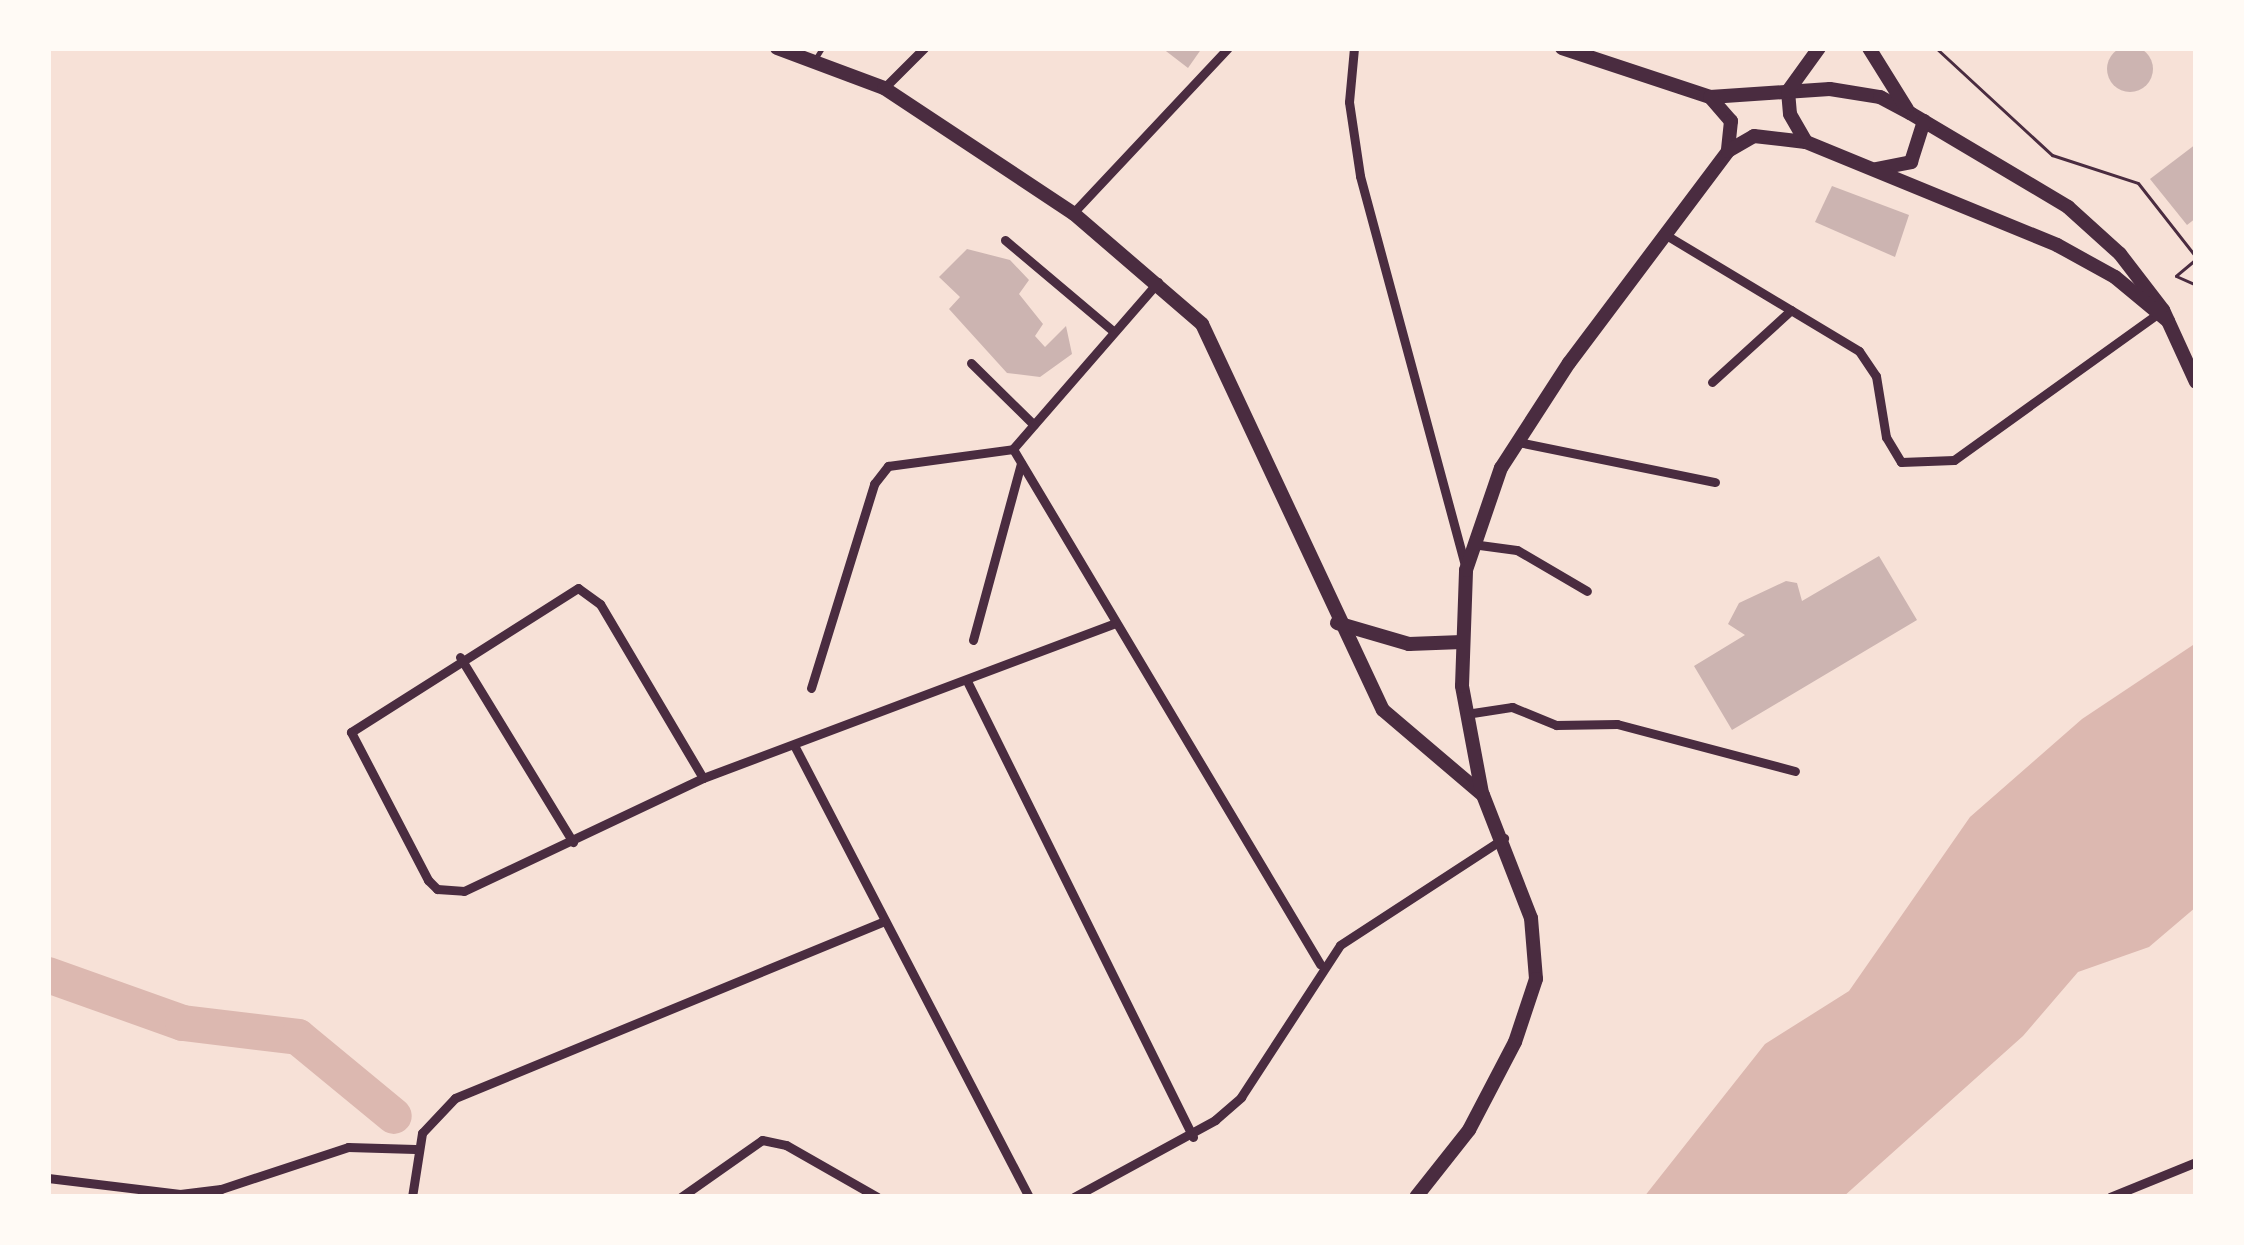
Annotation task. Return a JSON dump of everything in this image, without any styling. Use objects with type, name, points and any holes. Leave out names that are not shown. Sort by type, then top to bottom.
[{"type":"main road","points":[[777,48],[818,55],[884,88],[1073,213],[1202,324],[1337,622],[1383,710],[1483,795]]},
{"type":"main road","points":[[1562,48],[1710,98],[1857,91],[1917,117],[2068,206],[2120,254],[2162,315],[2196,382]]},
{"type":"main road","points":[[1807,142],[1790,114],[1788,91],[1820,48]]},
{"type":"main road","points":[[1869,48],[1917,117],[1911,162],[1871,169]]},
{"type":"main road","points":[[1710,98],[1731,121],[1728,151]]},
{"type":"main road","points":[[1416,1197],[1469,1130],[1515,1042],[1535,979],[1531,917],[1504,838],[1483,795],[1466,714],[1462,642],[1472,544],[1513,440],[1728,151],[1754,136],[1807,142],[2057,245],[2115,277],[2162,315]]},
{"type":"main road","points":[[1337,622],[1408,644],[1462,642]]},
{"type":"street","points":[[884,88],[924,48]]},
{"type":"street","points":[[1073,213],[1228,48]]},
{"type":"street","points":[[1354,48],[1349,102],[1360,176],[1466,570]]},
{"type":"street","points":[[1666,235],[1859,350],[1876,376],[1892,453],[1928,466],[1954,460],[2162,315]]},
{"type":"street","points":[[1005,240],[1113,331]]},
{"type":"street","points":[[811,688],[874,484],[888,466],[1013,448],[1158,282]]},
{"type":"street","points":[[1712,382],[1791,310]]},
{"type":"street","points":[[971,363],[1034,424]]},
{"type":"street","points":[[1513,440],[1715,482]]},
{"type":"street","points":[[1013,448],[1320,964]]},
{"type":"street","points":[[973,640],[1021,463]]},
{"type":"street","points":[[1472,544],[1516,550],[1587,591]]},
{"type":"street","points":[[704,778],[585,589],[460,657],[351,732],[356,755],[437,889],[464,891],[704,778],[1115,623]]},
{"type":"street","points":[[460,657],[573,842]]},
{"type":"street","points":[[967,681],[1193,1137]]},
{"type":"street","points":[[1466,714],[1512,707],[1556,725],[1617,724],[1795,771]]},
{"type":"street","points":[[795,747],[1029,1197]]},
{"type":"street","points":[[1074,1197],[1193,1137],[1241,1097],[1320,964],[1504,838]]},
{"type":"street","points":[[412,1197],[415,1149],[437,1109],[885,921]]},
{"type":"street","points":[[681,1197],[762,1140],[786,1145],[877,1197]]},
{"type":"street","points":[[48,1178],[180,1194],[348,1147],[415,1149]]},
{"type":"street","points":[[2110,1197],[2196,1162]]},
{"type":"path","points":[[1936,48],[2051,154],[2138,183],[2196,258],[2176,277],[2196,285]]},
{"type":"shaded area","points":[[2196,643],[2196,907],[2149,947],[2078,972],[2023,1036],[1843,1197],[1644,1197],[1765,1044],[1849,991],[1970,817],[2082,719]]},
{"type":"building","points":[[2130,46],[2147,52],[2153,69],[2147,86],[2130,92],[2113,86],[2107,69],[2113,52]]},
{"type":"building","points":[[1162,48],[1202,48],[1188,68]]},
{"type":"building","points":[[2196,144],[2196,218],[2187,225],[2150,179]]},
{"type":"building","points":[[1832,186],[1909,215],[1895,257],[1815,222]]},
{"type":"building","points":[[967,249],[1010,260],[1029,280],[1019,294],[1043,324],[1035,336],[1045,347],[1066,326],[1072,354],[1040,377],[1007,373],[949,309],[960,297],[939,277]]},
{"type":"building","points":[[1879,556],[1917,620],[1732,730],[1694,666],[1745,635],[1728,624],[1739,603],[1786,581],[1797,583],[1802,601]]},
{"type":"waterway","points":[[48,975],[183,1023],[298,1037],[394,1116]]}]
